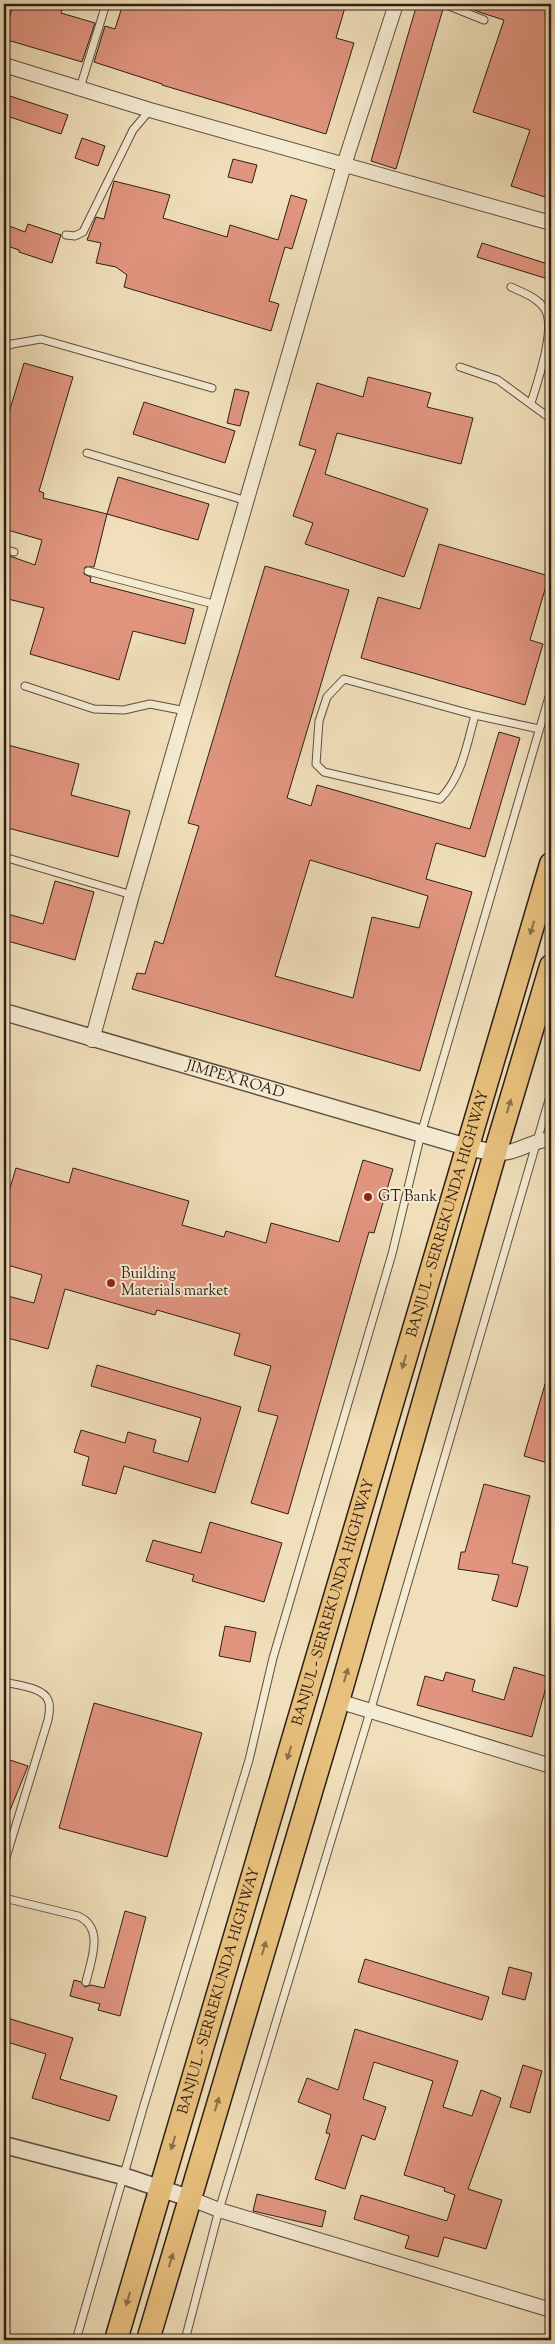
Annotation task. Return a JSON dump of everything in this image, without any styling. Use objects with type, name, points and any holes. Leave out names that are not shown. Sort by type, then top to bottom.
[{"type":"highway","name":"BANJUL - SERREKUNDA HIGHWAY","points":[[116,2340],[551,864]]},
{"type":"highway","name":"BANJUL - SERREKUNDA HIGHWAY","points":[[148,2340],[338,1701],[495,1153],[551,966]]},
{"type":"street","points":[[92,1040],[132,895],[218,605],[344,165],[396,4]]},
{"type":"street","points":[[4,65],[150,110],[551,223]]},
{"type":"street","name":"JIMPEX ROAD","points":[[4,1012],[92,1040],[467,1147],[495,1153]]},
{"type":"street","points":[[495,1153],[508,1153],[535,1142],[551,1139]]},
{"type":"street","points":[[338,1701],[551,1766]]},
{"type":"street","points":[[4,2145],[124,2176],[219,2210],[551,2310]]},
{"type":"lane","points":[[80,88],[106,4]]},
{"type":"lane","points":[[444,4],[484,20]]},
{"type":"lane","points":[[66,235],[75,236],[83,232],[128,138],[150,110]]},
{"type":"lane","points":[[511,287],[538,302],[546,309],[550,319],[545,357],[531,403]]},
{"type":"lane","points":[[4,348],[12,344],[41,340],[212,388]]},
{"type":"lane","points":[[460,367],[498,380],[551,419]]},
{"type":"lane","points":[[87,453],[247,501]]},
{"type":"lane","points":[[4,549],[14,552]]},
{"type":"lane","points":[[88,571],[218,605]]},
{"type":"lane","points":[[475,716],[459,769],[450,789],[440,799],[324,772],[316,764],[319,721],[327,697],[344,679],[475,716],[539,728]]},
{"type":"lane","points":[[25,686],[94,709],[124,710],[150,704],[187,711]]},
{"type":"lane","points":[[76,2340],[249,1760],[273,1658],[392,1254],[421,1134],[551,690]]},
{"type":"lane","points":[[4,857],[132,895]]},
{"type":"lane","points":[[184,2340],[219,2210],[370,1712],[535,1142],[551,1093]]},
{"type":"lane","points":[[4,1682],[40,1692],[46,1696],[50,1706],[48,1720],[4,1864]]},
{"type":"lane","points":[[4,1898],[78,1916],[87,1921],[92,1927],[94,1938],[86,1982]]},
{"type":"building","points":[[13,4],[63,4],[61,13],[95,23],[82,62],[4,39]]},
{"type":"building","points":[[123,4],[346,4],[336,38],[354,43],[326,134],[162,85],[94,62],[105,26],[115,29]]},
{"type":"building","points":[[417,4],[439,4],[443,9],[396,169],[371,161]]},
{"type":"building","points":[[462,4],[551,4],[551,156],[547,169],[551,170],[551,199],[511,186],[530,130],[473,112],[504,20]]},
{"type":"building","points":[[4,94],[68,115],[61,134],[4,115]]},
{"type":"building","points":[[82,138],[105,146],[98,166],[75,158]]},
{"type":"building","points":[[233,159],[257,165],[252,183],[228,177]]},
{"type":"building","points":[[114,181],[170,195],[163,218],[227,237],[230,225],[278,240],[291,195],[307,200],[292,249],[285,247],[269,301],[279,304],[271,331],[124,287],[127,275],[116,267],[96,263],[101,243],[87,240],[96,217],[104,219]]},
{"type":"building","points":[[4,224],[25,232],[28,224],[61,235],[52,263],[4,245]]},
{"type":"building","points":[[482,243],[551,265],[551,280],[477,257]]},
{"type":"building","points":[[24,363],[73,377],[39,491],[44,493],[43,498],[107,514],[94,567],[85,567],[84,574],[91,577],[90,582],[194,609],[185,644],[133,631],[119,680],[30,654],[44,608],[4,598],[4,554],[35,565],[42,540],[4,529],[4,418],[7,419]]},
{"type":"building","points":[[368,377],[431,393],[427,407],[473,418],[461,464],[337,433],[325,474],[428,509],[404,577],[305,544],[313,523],[293,516],[316,450],[299,445],[317,383],[363,397]]},
{"type":"building","points":[[235,389],[249,392],[240,426],[227,423]]},
{"type":"building","points":[[144,402],[235,431],[225,463],[133,434]]},
{"type":"building","points":[[118,477],[209,504],[198,540],[107,514]]},
{"type":"building","points":[[439,544],[549,576],[530,640],[543,644],[525,705],[361,658],[378,597],[420,609]]},
{"type":"building","points":[[265,566],[349,590],[287,798],[311,806],[317,785],[470,829],[499,732],[520,738],[485,857],[436,843],[426,879],[472,892],[420,1071],[132,989],[137,973],[145,974],[155,941],[163,944],[199,826],[188,823]],"holes":[[[310,860],[428,896],[419,928],[372,917],[353,998],[275,976]]]},
{"type":"building","points":[[4,744],[79,764],[71,795],[130,811],[118,857],[4,827]]},
{"type":"building","points":[[55,881],[94,892],[75,960],[4,940],[4,913],[43,924]]},
{"type":"building","points":[[363,1160],[393,1169],[374,1233],[369,1232],[288,1514],[251,1503],[278,1416],[258,1411],[271,1366],[234,1355],[240,1334],[157,1310],[155,1315],[65,1289],[48,1349],[4,1337],[4,1295],[34,1303],[42,1275],[4,1264],[4,1208],[16,1168],[69,1183],[73,1168],[189,1201],[182,1225],[224,1237],[226,1231],[266,1243],[271,1223],[339,1242]]},
{"type":"building","points":[[97,1365],[241,1407],[215,1493],[124,1466],[116,1494],[82,1485],[89,1457],[74,1452],[81,1430],[125,1443],[128,1432],[156,1440],[153,1452],[188,1462],[201,1418],[91,1386]]},
{"type":"building","points":[[548,1374],[551,1375],[551,1464],[524,1456]]},
{"type":"building","points":[[484,1484],[530,1496],[512,1563],[528,1567],[517,1607],[492,1600],[499,1575],[458,1569],[461,1552],[465,1552]]},
{"type":"building","points":[[210,1522],[282,1543],[264,1602],[192,1581],[194,1575],[146,1561],[153,1540],[201,1553]]},
{"type":"building","points":[[225,1626],[256,1632],[250,1662],[219,1656]]},
{"type":"building","points":[[514,1667],[549,1677],[532,1737],[417,1705],[425,1676],[443,1681],[446,1672],[475,1680],[472,1691],[504,1700]]},
{"type":"building","points":[[94,1703],[202,1733],[167,1857],[59,1828]]},
{"type":"building","points":[[4,1758],[28,1766],[4,1825]]},
{"type":"building","points":[[125,1911],[146,1917],[120,2016],[98,2010],[100,2004],[70,1996],[74,1980],[81,1982],[85,1987],[91,1985],[104,1988]]},
{"type":"building","points":[[365,1959],[489,1997],[482,2020],[358,1982]]},
{"type":"building","points":[[509,1967],[532,1973],[525,2000],[502,1994]]},
{"type":"building","points":[[4,2017],[73,2038],[60,2079],[117,2096],[109,2121],[32,2098],[46,2054],[4,2041]]},
{"type":"building","points":[[355,2029],[458,2061],[443,2107],[472,2116],[481,2090],[501,2098],[468,2189],[502,2200],[486,2249],[444,2237],[438,2257],[405,2248],[409,2236],[354,2219],[361,2195],[447,2221],[455,2195],[444,2191],[445,2188],[404,2175],[433,2081],[374,2062],[363,2099],[386,2107],[375,2140],[362,2135],[345,2189],[315,2179],[330,2134],[326,2133],[331,2115],[298,2102],[307,2078],[338,2090]]},
{"type":"building","points":[[523,2065],[542,2071],[530,2113],[510,2107]]},
{"type":"building","points":[[257,2194],[326,2211],[322,2227],[253,2211]]},
{"type":"place","name":"GT Bank","points":[[368,1197]]},
{"type":"place","name":"Building Materials market","points":[[111,1283]]}]
